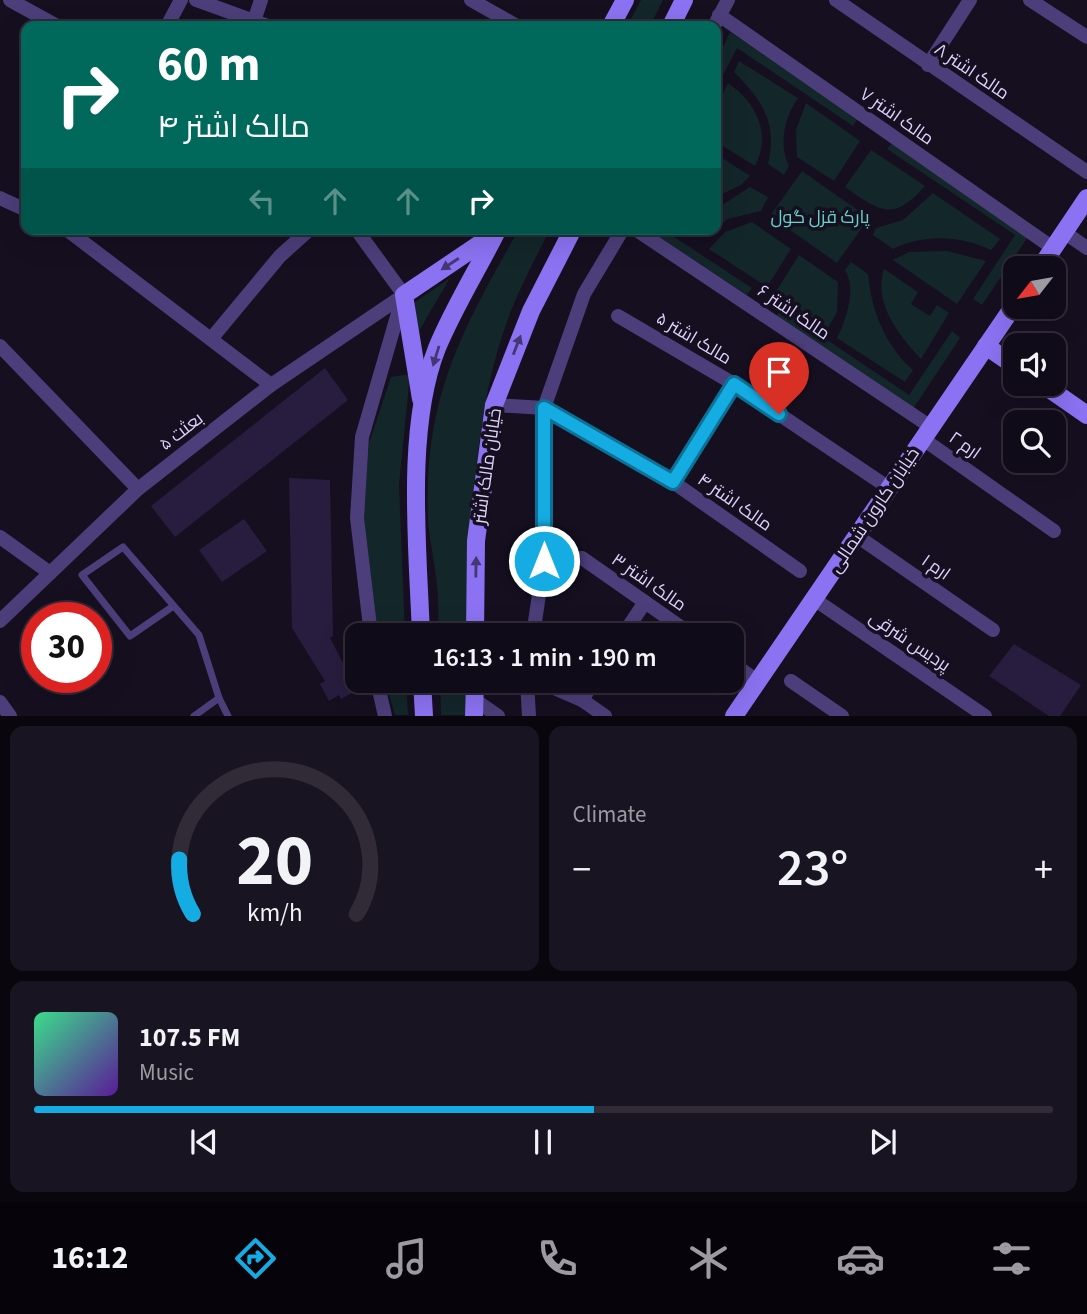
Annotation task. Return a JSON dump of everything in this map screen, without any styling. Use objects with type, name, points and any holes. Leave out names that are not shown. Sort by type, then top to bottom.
[{"type":"main road","points":[[614,21],[625,0]]},
{"type":"main road","points":[[674,21],[684,0]]},
{"type":"main road","points":[[1048,256],[1087,198]]},
{"type":"main road","points":[[422,409],[404,295],[491,235]]},
{"type":"main road","points":[[421,623],[416,497],[422,409],[436,350],[495,235]]},
{"type":"main road","name":"خیابان مالک اشتر","points":[[475,623],[476,541],[494,405],[531,311],[570,235]]},
{"type":"main road","name":"خیابان کارون شمالی","points":[[734,716],[1005,319]]},
{"type":"main road","points":[[986,346],[1003,358]]},
{"type":"main road","points":[[1060,396],[1087,415]]},
{"type":"main road","points":[[423,693],[424,716]]},
{"type":"street","points":[[10,0],[48,21]]},
{"type":"street","points":[[169,21],[181,0]]},
{"type":"street","points":[[196,0],[250,21]]},
{"type":"street","points":[[260,21],[261,0]]},
{"type":"street","points":[[471,0],[508,21]]},
{"type":"street","points":[[717,21],[727,0]]},
{"type":"street","name":"مالک اشتر ۸","points":[[836,0],[1087,172]]},
{"type":"street","points":[[928,65],[970,0]]},
{"type":"street","points":[[1030,0],[1087,37]]},
{"type":"street","name":"مالک اشتر ۷","points":[[721,24],[1053,248]]},
{"type":"street","points":[[0,198],[21,207]]},
{"type":"street","points":[[1063,232],[1087,248]]},
{"type":"street","points":[[74,235],[271,386]]},
{"type":"street","points":[[211,340],[280,256],[303,235]]},
{"type":"street","points":[[360,235],[404,295],[362,438],[357,519],[370,623]]},
{"type":"street","points":[[535,623],[544,561],[544,408],[584,294],[619,235]]},
{"type":"street","name":"مالک اشتر ۶","points":[[644,235],[927,433]]},
{"type":"street","name":"بعثت ۵","points":[[0,621],[138,489],[271,386],[404,295]]},
{"type":"street","name":"مالک اشتر ۵","points":[[618,316],[734,384],[889,488]]},
{"type":"street","points":[[0,346],[138,489]]},
{"type":"street","points":[[673,482],[734,384]]},
{"type":"street","name":"مالک اشتر ۴","points":[[494,405],[544,408],[673,482],[800,570]]},
{"type":"street","name":"ارم ۲","points":[[927,433],[1054,531]]},
{"type":"street","name":"ارم ۱","points":[[857,536],[993,630]]},
{"type":"street","points":[[0,537],[50,573]]},
{"type":"street","name":"مالک اشتر ۳","points":[[544,561],[582,558],[675,623]]},
{"type":"street","name":"پردیس شرقی","points":[[814,599],[985,716]]},
{"type":"street","points":[[631,623],[645,602]]},
{"type":"street","points":[[744,672],[757,681]]},
{"type":"street","points":[[790,681],[842,716]]},
{"type":"street","points":[[380,693],[385,716]]},
{"type":"street","points":[[528,693],[529,716]]},
{"type":"street","points":[[566,693],[582,700],[605,716]]},
{"type":"street","points":[[582,700],[586,693]]},
{"type":"street","points":[[0,702],[10,716]]},
{"type":"street","points":[[474,708],[498,716]]},
{"type":"lane","points":[[172,607],[130,636],[82,575],[123,547],[172,607],[199,635],[219,698],[228,716]]},
{"type":"lane","points":[[194,716],[219,698]]},
{"type":"green space","points":[[641,0],[663,0],[652,21],[630,21]]},
{"type":"green space","points":[[730,32],[858,118],[853,126],[737,48],[721,79],[721,52]]},
{"type":"green space","name":"پارک قزل گول","points":[[739,61],[798,98],[784,131],[784,149],[789,166],[784,175],[768,164],[771,149],[769,124],[753,92],[734,72]]},
{"type":"green space","name":"پارک قزل گول","points":[[728,83],[753,109],[762,142],[755,166],[721,145],[721,98]]},
{"type":"green space","name":"پارک قزل گول","points":[[806,103],[860,141],[834,181],[797,157],[796,130]]},
{"type":"green space","points":[[893,141],[1030,234],[1015,256],[1003,256],[1003,274],[982,305],[973,299],[1015,235],[887,149]]},
{"type":"green space","name":"پارک قزل گول","points":[[871,150],[925,186],[914,198],[895,209],[877,207],[867,202],[845,187]]},
{"type":"green space","name":"پارک قزل گول","points":[[721,157],[750,176],[741,185],[721,195]]},
{"type":"green space","name":"پارک قزل گول","points":[[802,171],[869,218],[837,263],[770,216]]},
{"type":"green space","name":"پارک قزل گول","points":[[750,187],[768,197],[761,211],[728,219],[721,224],[721,206]]},
{"type":"green space","name":"پارک قزل گول","points":[[933,193],[1000,239],[991,250],[967,241],[942,238],[916,241],[893,249],[873,235],[876,228],[903,220]]},
{"type":"green space","name":"پارک قزل گول","points":[[752,222],[791,249],[767,287],[709,249],[725,232]]},
{"type":"green space","points":[[516,235],[547,235],[511,310],[486,398],[476,477],[469,623],[439,623],[437,584],[429,533],[428,476],[432,437],[440,401],[450,366],[464,333]]},
{"type":"green space","points":[[657,235],[671,235],[752,288],[747,295]]},
{"type":"green space","name":"پارک قزل گول","points":[[947,251],[986,261],[957,304],[893,260],[909,252]]},
{"type":"green space","name":"پارک قزل گول","points":[[799,255],[838,282],[837,312],[828,328],[775,293]]},
{"type":"green space","name":"پارک قزل گول","points":[[851,262],[868,274],[872,300],[881,326],[895,350],[913,370],[905,382],[837,338],[849,304],[850,286],[845,270]]},
{"type":"green space","name":"پارک قزل گول","points":[[884,269],[918,292],[911,304],[930,316],[937,305],[949,313],[921,359],[904,340],[885,307],[882,294]]},
{"type":"green space","points":[[450,278],[419,331],[414,303]]},
{"type":"green space","points":[[781,309],[909,395],[952,331],[960,338],[913,409],[776,317]]},
{"type":"green space","points":[[410,374],[399,485],[405,623],[375,623],[363,513],[369,443],[391,377]]},
{"type":"green space","points":[[389,693],[407,693],[408,715],[395,715]]},
{"type":"green space","points":[[440,693],[466,693],[465,715],[441,715]]},
{"type":"building","points":[[325,368],[348,400],[175,537],[151,506]]},
{"type":"building","points":[[289,478],[330,480],[333,636],[330,638],[345,667],[345,693],[352,693],[341,699],[339,695],[329,701],[320,684],[325,681],[292,628]]},
{"type":"building","points":[[244,519],[267,551],[222,582],[199,550]]},
{"type":"building","points":[[1014,644],[1081,685],[1060,716],[1049,716],[989,676]]},
{"type":"route","points":[[544,561],[544,408],[673,482],[734,384],[779,414]]}]
